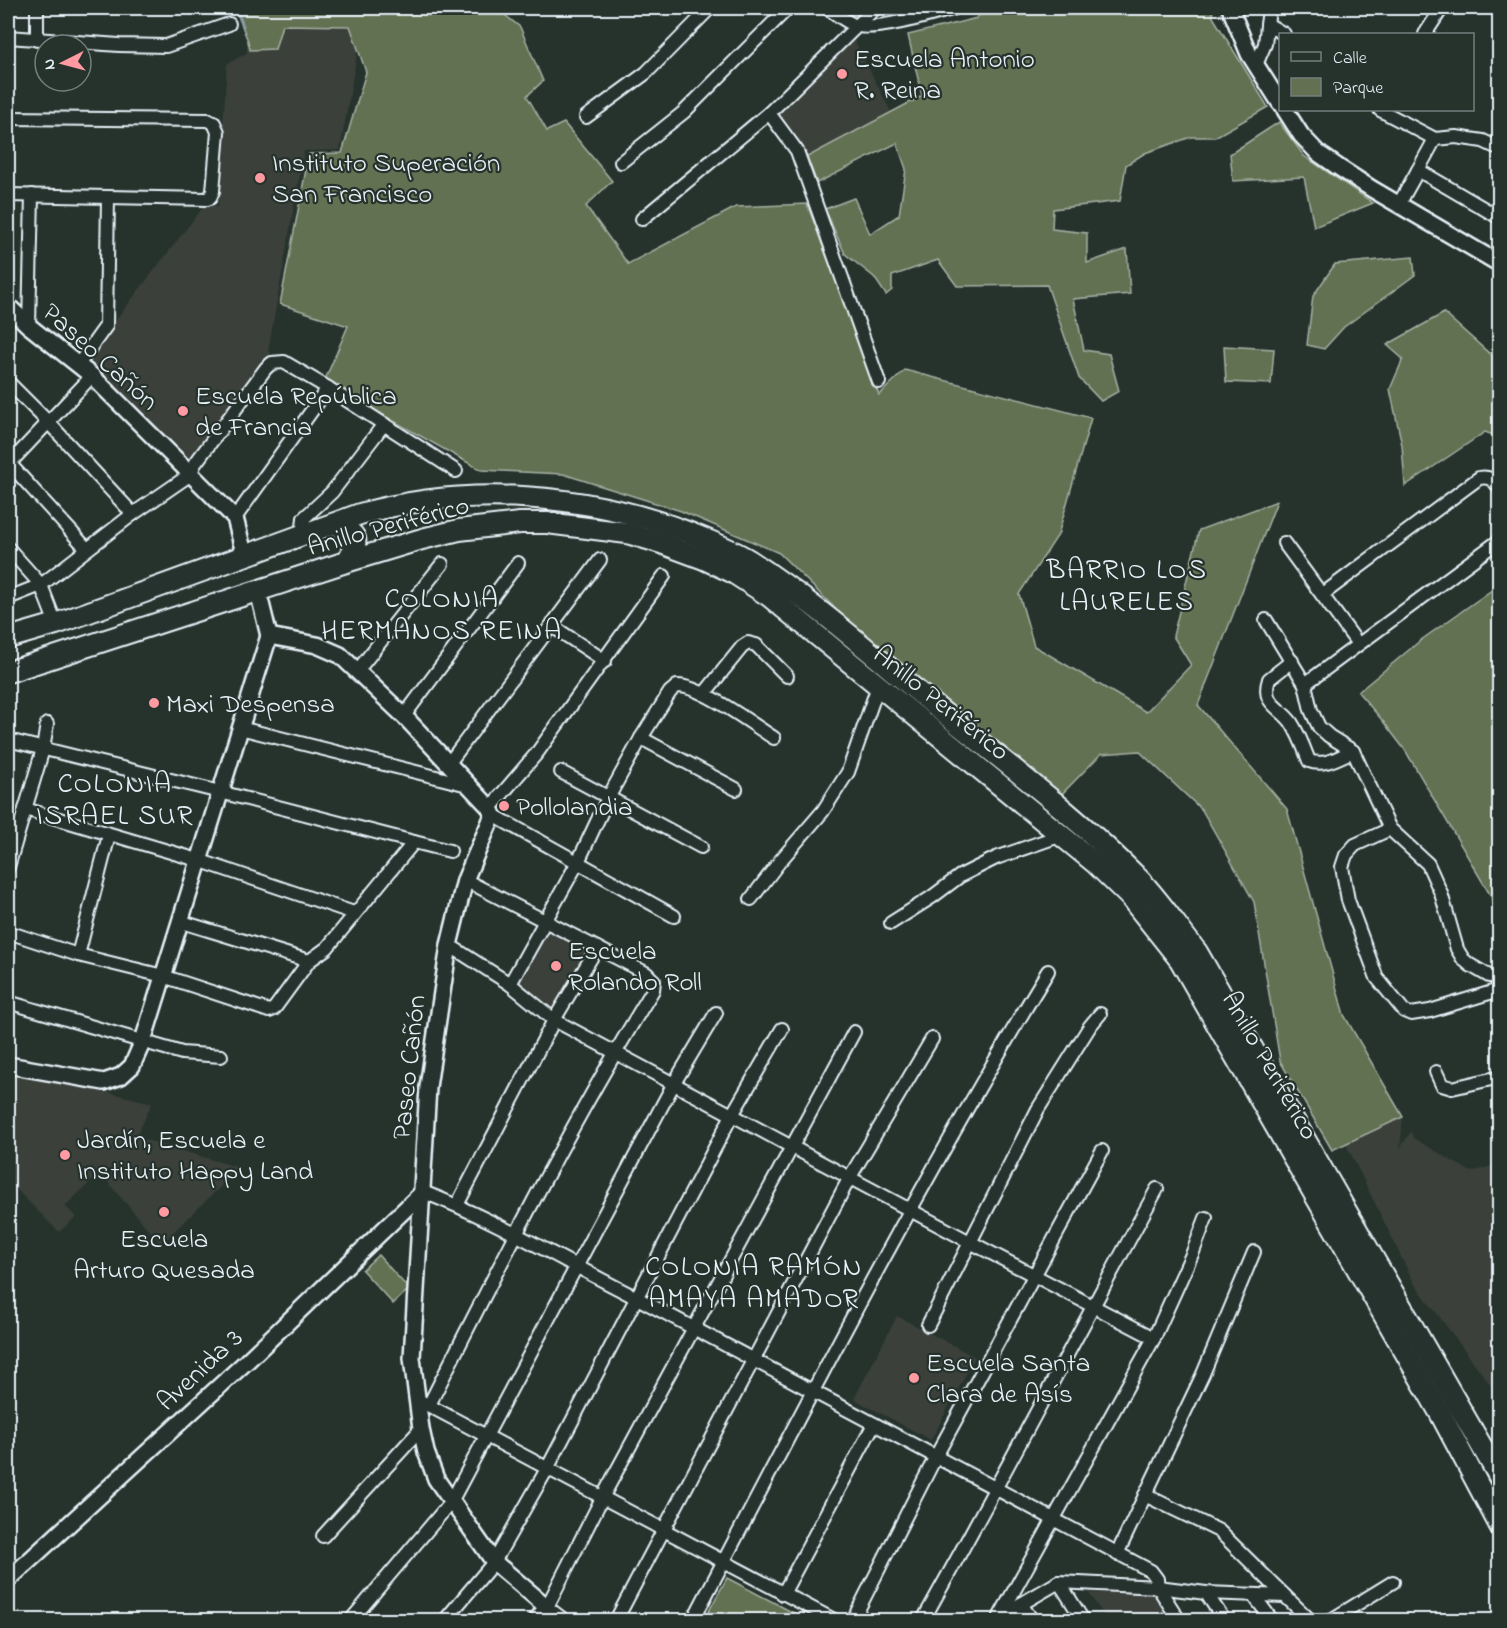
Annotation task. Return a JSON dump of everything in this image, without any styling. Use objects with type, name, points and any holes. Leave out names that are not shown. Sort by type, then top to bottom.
[{"type":"highway","name":"Anillo Periférico","points":[[8,638],[56,624],[380,508],[443,498],[522,497],[584,503],[650,519],[716,543],[747,559],[826,617],[1076,820],[1139,878],[1197,952],[1500,1478]]},
{"type":"highway","name":"Anillo Periférico","points":[[8,672],[346,562],[422,539],[493,525],[547,523],[627,533],[661,543],[732,572],[778,603],[1062,835],[1131,897],[1180,960],[1431,1397],[1500,1526]]},
{"type":"highway","points":[[334,524],[350,530],[355,536],[356,548],[346,562]]},
{"type":"street","points":[[37,8],[37,33]]},
{"type":"street","points":[[586,117],[645,73],[710,8]]},
{"type":"street","points":[[621,162],[684,112],[788,8]]},
{"type":"street","points":[[827,8],[856,26],[888,25],[955,8]]},
{"type":"street","points":[[642,219],[769,113],[875,8]]},
{"type":"street","points":[[1230,8],[1249,54],[1279,100]]},
{"type":"street","points":[[1256,64],[1265,44],[1269,8]]},
{"type":"street","points":[[1426,33],[1442,8]]},
{"type":"street","points":[[93,43],[166,46],[229,24]]},
{"type":"street","points":[[1267,24],[1282,33]]},
{"type":"street","points":[[8,37],[33,40]]},
{"type":"street","points":[[1286,111],[1301,135],[1318,153],[1372,189],[1500,264]]},
{"type":"street","points":[[1382,111],[1435,139],[1456,137],[1483,141],[1500,149]]},
{"type":"street","points":[[769,113],[797,151],[879,382]]},
{"type":"street","points":[[8,118],[208,120],[214,123],[218,132],[213,191],[210,198],[202,200],[8,195]]},
{"type":"street","points":[[1399,204],[1435,139]]},
{"type":"street","points":[[1418,170],[1500,218]]},
{"type":"street","points":[[28,326],[33,195]]},
{"type":"street","points":[[78,365],[106,326],[108,198]]},
{"type":"street","name":"Paseo Cañón","points":[[8,306],[28,326],[92,376],[235,518]]},
{"type":"street","points":[[8,598],[41,585],[133,514],[191,474],[194,465],[272,363],[284,362],[456,471]]},
{"type":"street","points":[[87,549],[8,464],[92,376]]},
{"type":"street","points":[[8,382],[133,514]]},
{"type":"street","points":[[245,557],[235,518],[328,388]]},
{"type":"street","points":[[302,536],[304,518],[332,492],[384,424]]},
{"type":"street","points":[[1323,594],[1479,478],[1486,477],[1494,480],[1500,489]]},
{"type":"street","points":[[1305,684],[1500,540]]},
{"type":"street","points":[[1284,543],[1358,644]]},
{"type":"street","points":[[8,548],[41,585],[56,624]]},
{"type":"street","points":[[449,763],[600,560]]},
{"type":"street","points":[[404,716],[518,563]]},
{"type":"street","points":[[358,670],[442,564]]},
{"type":"street","points":[[492,811],[605,661],[664,576]]},
{"type":"street","points":[[8,1065],[104,1082],[121,1076],[132,1066],[163,976],[269,636],[258,591]]},
{"type":"street","points":[[1266,620],[1305,684],[1311,710],[1319,727],[1353,751],[1390,829],[1428,864],[1441,893],[1455,942],[1463,959],[1489,976],[1499,976],[1499,990],[1430,1011],[1411,1014],[1404,1011],[1377,978],[1347,900],[1342,867],[1346,855],[1355,845],[1390,829]]},
{"type":"street","points":[[552,626],[605,661]]},
{"type":"street","points":[[269,636],[316,645],[340,655],[404,716],[492,811],[674,916]]},
{"type":"street","points":[[704,694],[742,647],[748,643],[756,645],[787,675]]},
{"type":"street","points":[[1292,661],[1269,679],[1267,693],[1274,706],[1291,723],[1309,761],[1322,764],[1353,751]]},
{"type":"street","points":[[510,984],[578,862],[640,738],[670,692],[677,686],[684,686],[704,694],[774,738]]},
{"type":"street","points":[[751,899],[823,811],[848,772],[878,686]]},
{"type":"street","points":[[8,867],[12,836],[25,809],[43,749],[47,724]]},
{"type":"street","points":[[240,728],[469,785]]},
{"type":"street","points":[[640,738],[736,789]]},
{"type":"street","points":[[8,741],[450,851]]},
{"type":"street","points":[[561,772],[700,847]]},
{"type":"street","points":[[25,809],[198,860],[354,913]]},
{"type":"street","name":"Paseo Cañón","points":[[492,811],[465,880],[449,945],[428,1087],[412,1359],[423,1403],[421,1429],[426,1452],[436,1479],[494,1562],[564,1620]]},
{"type":"street","points":[[78,955],[110,835]]},
{"type":"street","points":[[891,923],[960,876],[996,858],[1062,835]]},
{"type":"street","points":[[8,932],[78,955],[163,976],[269,1011],[274,1009],[309,961],[327,948],[414,842]]},
{"type":"street","points":[[465,880],[646,973],[654,981],[653,990],[614,1053],[423,1403],[834,1620]]},
{"type":"street","points":[[179,921],[309,961]]},
{"type":"street","points":[[449,945],[510,984],[554,1020],[1154,1338]]},
{"type":"street","points":[[457,1205],[554,1020],[597,948]]},
{"type":"street","points":[[693,1620],[812,1391],[911,1210],[1047,971]]},
{"type":"street","points":[[8,1002],[182,1053],[221,1056]]},
{"type":"street","points":[[351,1620],[451,1502],[673,1084],[716,1013]]},
{"type":"street","points":[[928,1325],[1038,1109],[1090,1026],[1100,1014]]},
{"type":"street","points":[[445,1620],[494,1562],[547,1469],[732,1115],[782,1029]]},
{"type":"street","points":[[537,1620],[547,1607],[602,1498],[854,1032]]},
{"type":"street","points":[[616,1620],[849,1177],[932,1039]]},
{"type":"street","points":[[1436,1072],[1442,1085],[1452,1088],[1500,1077]]},
{"type":"street","points":[[853,1620],[935,1458],[1102,1151]]},
{"type":"street","points":[[924,1620],[1157,1189]]},
{"type":"street","points":[[423,1192],[517,1233],[577,1268],[1151,1571],[1157,1579],[1158,1587],[1179,1620]]},
{"type":"street","name":"Avenida 3","points":[[8,1580],[247,1361],[423,1192]]},
{"type":"street","points":[[997,1618],[1054,1521],[1154,1338],[1206,1218]]},
{"type":"street","points":[[1117,1554],[1203,1374],[1254,1252]]},
{"type":"street","points":[[783,1594],[874,1424]]},
{"type":"street","points":[[323,1536],[421,1429]]},
{"type":"street","points":[[1145,1495],[1219,1531],[1310,1620]]},
{"type":"street","points":[[1331,1620],[1394,1581]]},
{"type":"street","points":[[997,1618],[1059,1582],[1158,1587],[1254,1596],[1285,1596]]},
{"type":"street","points":[[1059,1582],[1083,1620]]},
{"type":"street","points":[[1206,1593],[1224,1620]]},
{"type":"street","points":[[1254,1596],[1272,1620]]},
{"type":"street","points":[[1021,1604],[1032,1620]]},
{"type":"shaded area","name":"Instituto Superación San Francisco","points":[[365,8],[340,150],[304,151],[268,351],[271,353],[191,460],[84,361],[204,206],[218,206],[227,64],[247,53],[247,30]]},
{"type":"shaded area","name":"Escuela Antonio R. Reina","points":[[852,36],[891,112],[807,157],[774,114]]},
{"type":"shaded area","name":"Escuela Rolando Roll","points":[[547,924],[599,949],[559,1018],[513,983]]},
{"type":"shaded area","name":"Jardín, Escuela e Instituto Happy Land","points":[[8,1068],[152,1103],[136,1137],[240,1168],[161,1244],[100,1173],[65,1206],[76,1217],[59,1232],[8,1181]]},
{"type":"shaded area","points":[[1403,1117],[1400,1148],[1411,1132],[1415,1139],[1471,1172],[1499,1164],[1499,1396],[1414,1283],[1346,1144]]},
{"type":"shaded area","name":"Escuela Santa Clara de Asís","points":[[897,1316],[975,1357],[931,1440],[854,1399]]},
{"type":"shaded area","points":[[1089,1593],[1158,1593],[1175,1620],[1107,1620]]},
{"type":"green space","points":[[235,8],[496,8],[520,27],[543,81],[527,96],[547,131],[564,123],[612,181],[586,206],[628,264],[736,207],[807,204],[879,395],[905,370],[1091,418],[1058,535],[1019,594],[1034,646],[1146,712],[1191,665],[1173,636],[1199,530],[1277,501],[1198,705],[1287,809],[1344,1015],[1403,1117],[1332,1150],[1280,1061],[1254,902],[1202,810],[1139,751],[1101,754],[1057,799],[857,630],[779,553],[681,511],[563,474],[481,470],[324,382],[348,326],[280,304],[309,154],[342,153],[366,72],[350,26],[282,25],[275,49],[250,50]]},
{"type":"green space","points":[[984,8],[1212,8],[1213,17],[1268,107],[1215,137],[1191,137],[1145,153],[1126,165],[1120,201],[1053,209],[1052,229],[1087,233],[1087,263],[1127,249],[1130,294],[1073,299],[1084,350],[1109,354],[1119,391],[1101,401],[1079,378],[1047,285],[957,286],[938,260],[892,276],[892,290],[886,295],[874,277],[845,254],[825,209],[854,198],[870,234],[899,215],[906,169],[897,143],[817,183],[807,157],[922,96],[908,35],[977,18]]},
{"type":"green space","points":[[1279,122],[1304,156],[1373,203],[1314,227],[1304,177],[1233,181],[1230,154]]},
{"type":"green space","points":[[1413,257],[1415,275],[1344,327],[1324,349],[1307,345],[1313,296],[1335,264]]},
{"type":"green space","points":[[1444,313],[1490,354],[1499,349],[1499,437],[1485,432],[1405,486],[1402,445],[1390,389],[1403,359],[1387,345]]},
{"type":"green space","points":[[1224,346],[1274,349],[1271,384],[1226,382]]},
{"type":"green space","points":[[1499,582],[1499,910],[1405,750],[1358,692],[1421,640],[1496,587]]},
{"type":"green space","points":[[378,1255],[409,1289],[393,1304],[362,1270]]},
{"type":"green space","points":[[727,1578],[807,1620],[704,1620]]},
{"type":"waterway","points":[[236,8],[243,26]]},
{"type":"place","name":"Escuela Antonio R. Reina","points":[[842,74]]},
{"type":"place","name":"Instituto Superación San Francisco","points":[[260,178]]},
{"type":"place","name":"Escuela República de Francia","points":[[183,411]]},
{"type":"place","name":"Maxi Despensa","points":[[154,703]]},
{"type":"place","name":"Pollolandia","points":[[504,806]]},
{"type":"place","name":"Escuela Rolando Roll","points":[[556,966]]},
{"type":"place","name":"Jardín, Escuela e Instituto Happy Land","points":[[65,1155]]},
{"type":"place","name":"Escuela Arturo Quesada","points":[[164,1212]]},
{"type":"place","name":"Escuela Santa Clara de Asís","points":[[914,1378]]},
{"type":"district","name":"BARRIO LOS LAURELES","points":[[1127,584]]},
{"type":"district","name":"COLONIA HERMANOS REINA","points":[[442,613]]},
{"type":"district","name":"COLONIA ISRAEL SUR","points":[[115,798]]},
{"type":"district","name":"COLONIA RAMÓN AMAYA AMADOR","points":[[754,1281]]}]
